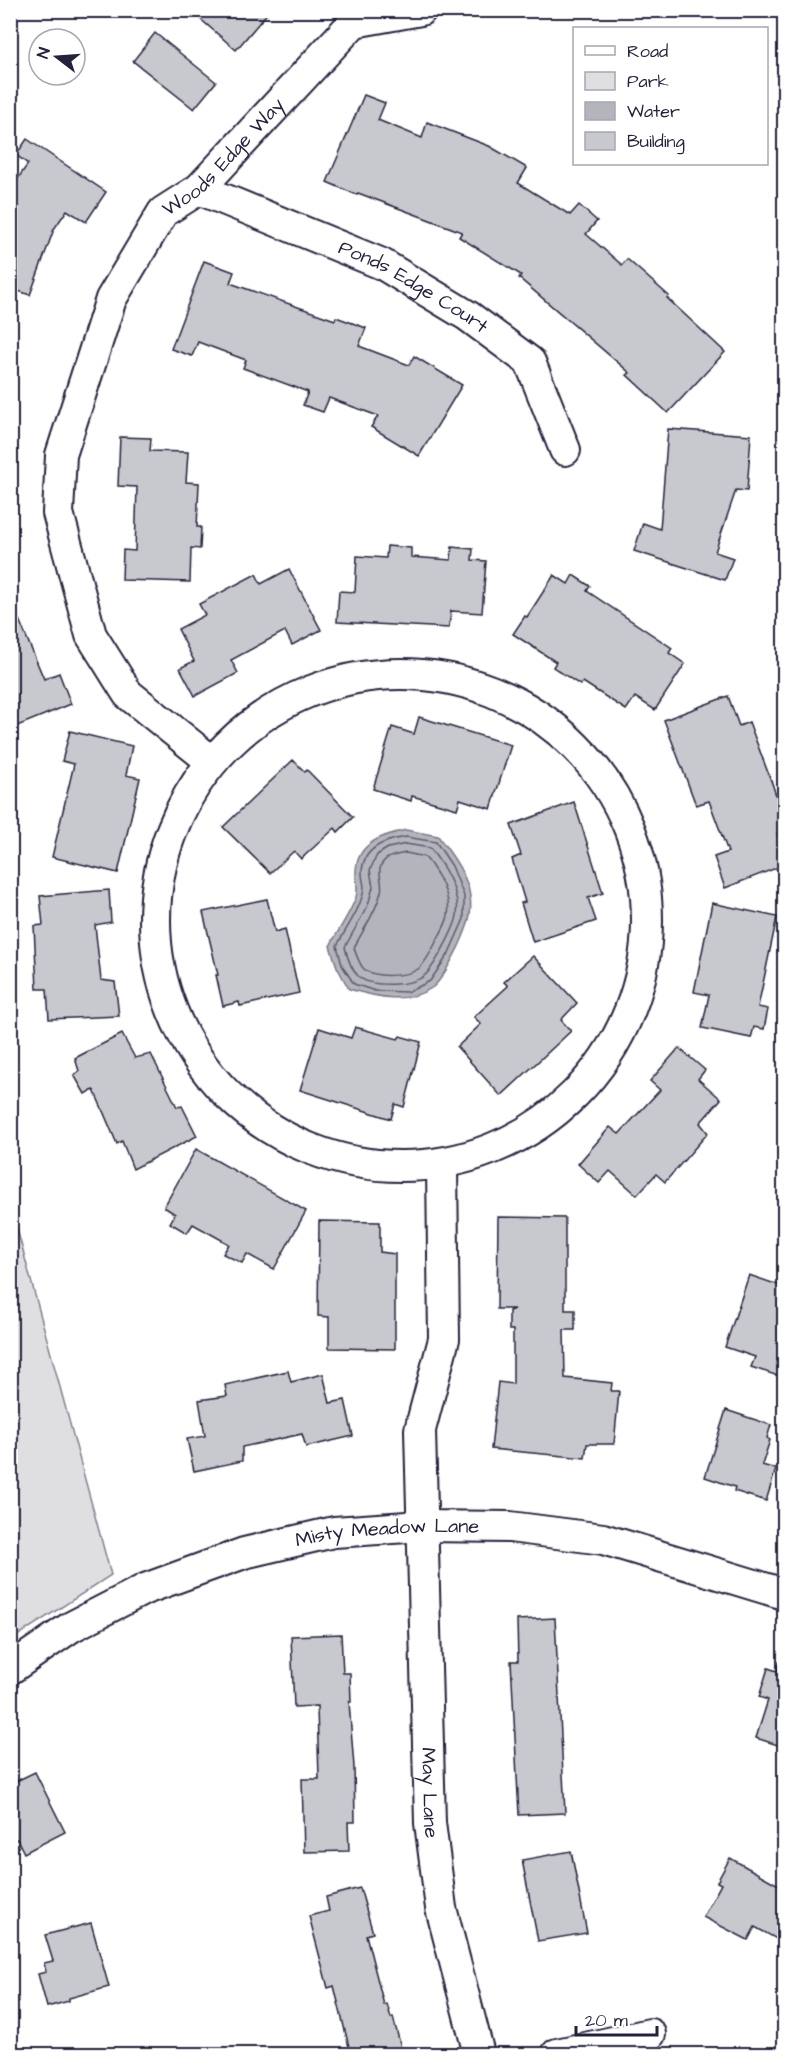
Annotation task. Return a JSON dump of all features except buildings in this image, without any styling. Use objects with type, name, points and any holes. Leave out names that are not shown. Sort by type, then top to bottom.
[{"type":"street","name":"Woods Edge Way","points":[[211,761],[128,694],[91,635],[58,513],[61,455],[111,298],[163,212],[199,189],[354,22],[421,10]]},
{"type":"street","name":"Ponds Edge Court","points":[[199,189],[382,264],[468,316],[530,362],[566,450]]},
{"type":"street","points":[[411,672],[489,687],[563,731],[619,800],[648,894],[640,989],[596,1075],[532,1132],[442,1166],[369,1168],[291,1144],[222,1094],[171,1014],[153,926],[170,829],[211,761],[254,720],[316,686],[411,672]]},
{"type":"street","name":"May Lane","points":[[442,1166],[444,1340],[420,1430],[430,1823],[441,1908],[479,2055]]},
{"type":"street","name":"Misty Meadow Lane","points":[[10,1669],[71,1627],[145,1589],[244,1553],[334,1532],[422,1526],[510,1527],[603,1539],[784,1594]]},
{"type":"street","points":[[556,2055],[650,2034]]},
{"type":"green space","points":[[10,1203],[111,1575],[11,1640],[10,1640]]},
{"type":"water","points":[[406,830],[438,836],[458,864],[466,880],[470,896],[471,909],[467,927],[444,973],[433,987],[423,993],[392,998],[349,989],[337,967],[330,946],[356,897],[358,860],[361,853],[373,841]]}]
